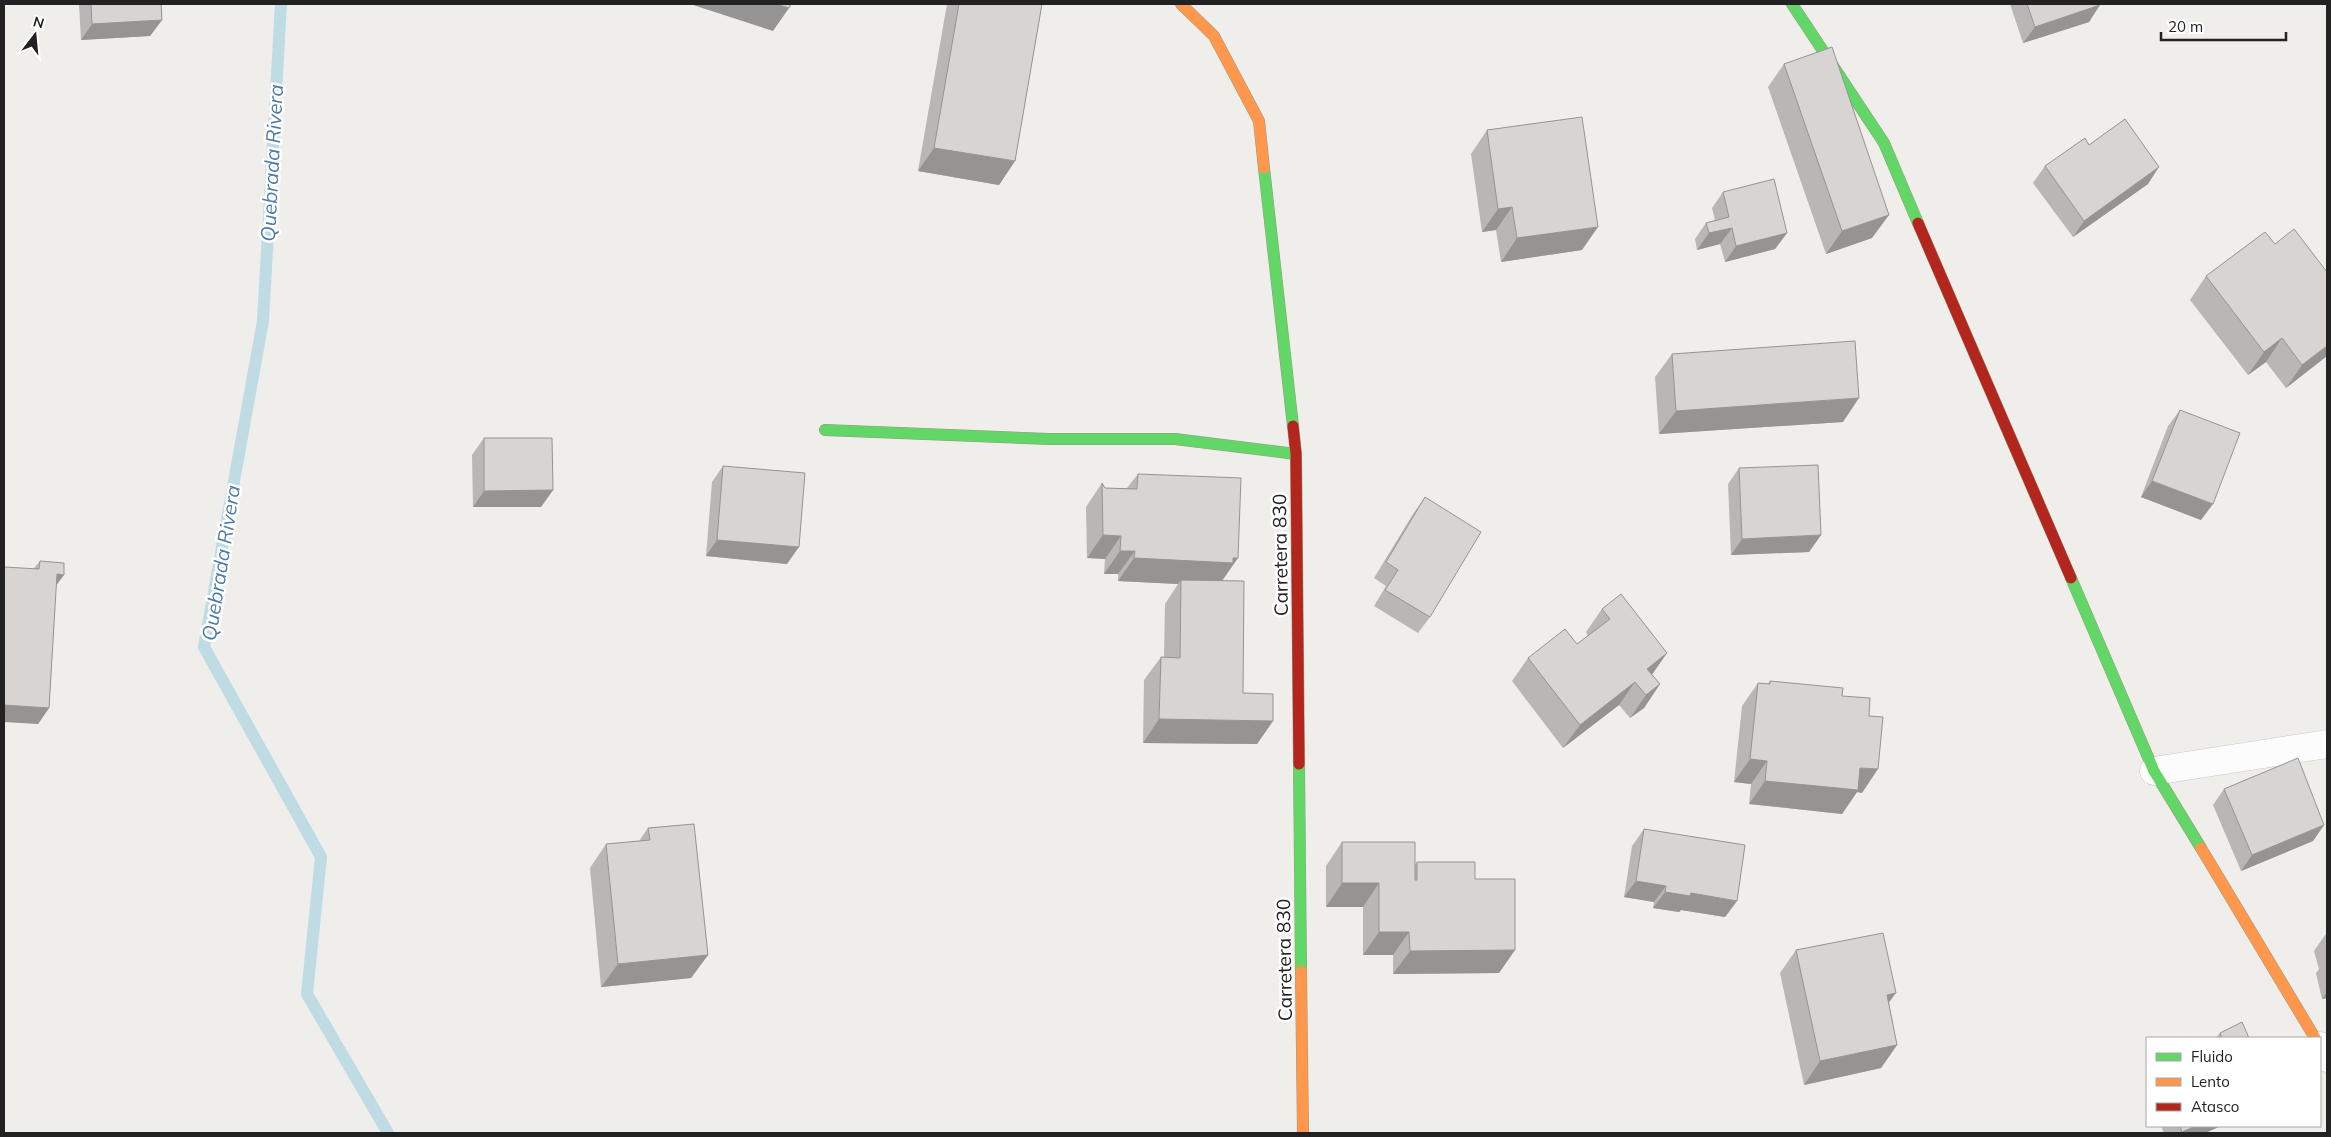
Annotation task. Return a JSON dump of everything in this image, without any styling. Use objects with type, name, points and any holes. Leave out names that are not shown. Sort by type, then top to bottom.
[{"type":"street","name":"Carretera 830","points":[[1181,4],[1214,36],[1259,121],[1296,454],[1303,1133]]},
{"type":"street","points":[[1792,4],[1884,143],[2154,771],[2314,1037]]},
{"type":"street","points":[[825,430],[1049,439],[1175,440],[1296,454]]},
{"type":"street","points":[[2154,771],[2327,744]]},
{"type":"building","points":[[91,4],[161,4],[162,20],[92,24]]},
{"type":"building","points":[[776,4],[791,4],[789,8]]},
{"type":"building","points":[[959,4],[1042,4],[1015,161],[934,148]]},
{"type":"building","points":[[2027,4],[2100,4],[2100,5],[2035,27]]},
{"type":"building","points":[[1832,47],[1889,215],[1842,231],[1784,64]]},
{"type":"building","points":[[1582,117],[1598,227],[1517,238],[1512,207],[1498,209],[1487,130]]},
{"type":"building","points":[[2125,119],[2159,167],[2084,221],[2045,166],[2085,138],[2089,145]]},
{"type":"building","points":[[1774,179],[1787,233],[1736,246],[1732,228],[1709,233],[1706,223],[1729,217],[1723,192]]},
{"type":"building","points":[[2294,229],[2327,272],[2327,346],[2302,365],[2282,338],[2264,352],[2206,276],[2265,232],[2275,244]]},
{"type":"building","points":[[1855,341],[1859,398],[1676,411],[1672,354]]},
{"type":"building","points":[[2180,410],[2240,433],[2213,504],[2152,481]]},
{"type":"building","points":[[484,438],[552,438],[553,490],[484,491]]},
{"type":"building","points":[[1818,465],[1821,535],[1742,539],[1739,468]]},
{"type":"building","points":[[723,466],[805,473],[799,547],[717,540]]},
{"type":"building","points":[[1138,474],[1241,478],[1238,558],[1233,558],[1233,563],[1134,558],[1135,551],[1120,551],[1121,536],[1103,535],[1102,483],[1105,488],[1137,489]]},
{"type":"building","points":[[1425,497],[1481,532],[1430,617],[1385,590],[1398,570],[1386,562]]},
{"type":"building","points":[[40,561],[64,563],[64,575],[57,574],[49,708],[4,705],[4,567],[39,569]]},
{"type":"building","points":[[1181,580],[1244,581],[1243,693],[1273,694],[1273,721],[1159,719],[1161,657],[1180,658]]},
{"type":"building","points":[[1621,594],[1667,653],[1647,669],[1660,684],[1646,695],[1635,682],[1580,725],[1528,658],[1565,629],[1577,644],[1610,619],[1602,609]]},
{"type":"building","points":[[1770,681],[1843,688],[1842,696],[1870,698],[1869,716],[1883,717],[1878,769],[1860,768],[1858,790],[1765,781],[1767,761],[1750,759],[1758,683],[1770,684]]},
{"type":"building","points":[[2298,758],[2324,825],[2252,855],[2224,789]]},
{"type":"building","points":[[694,824],[708,955],[618,964],[606,844],[650,840],[648,828]]},
{"type":"building","points":[[1644,829],[1745,845],[1737,901],[1691,893],[1690,896],[1665,892],[1666,886],[1636,881]]},
{"type":"building","points":[[1342,842],[1415,842],[1415,880],[1417,880],[1417,862],[1475,862],[1475,879],[1515,879],[1515,950],[1410,951],[1409,932],[1379,932],[1379,883],[1342,883]]},
{"type":"building","points":[[1883,933],[1896,993],[1887,995],[1897,1045],[1820,1061],[1796,950]]},
{"type":"building","points":[[2242,1022],[2249,1037],[2222,1037],[2220,1033]]},
{"type":"building","points":[[2180,1127],[2194,1127],[2182,1132]]},
{"type":"waterway","name":"Quebrada Rivera","points":[[281,4],[263,321],[204,647],[321,857],[307,994],[388,1133]]},
{"type":"traffic: fast","points":[[1792,4],[1884,143],[1918,223]]},
{"type":"traffic: fast","points":[[1264,168],[1293,426]]},
{"type":"traffic: fast","points":[[825,430],[1049,439],[1175,439],[1296,454]]},
{"type":"traffic: fast","points":[[2071,578],[2154,771],[2201,848]]},
{"type":"traffic: fast","points":[[1299,764],[1301,971]]},
{"type":"traffic: slow","points":[[1181,4],[1214,36],[1259,121],[1264,168]]},
{"type":"traffic: slow","points":[[2201,848],[2314,1037]]},
{"type":"traffic: slow","points":[[1301,971],[1303,1133]]},
{"type":"traffic: jam","points":[[1918,223],[2071,578]]},
{"type":"traffic: jam","points":[[1293,426],[1296,454],[1299,764]]}]
